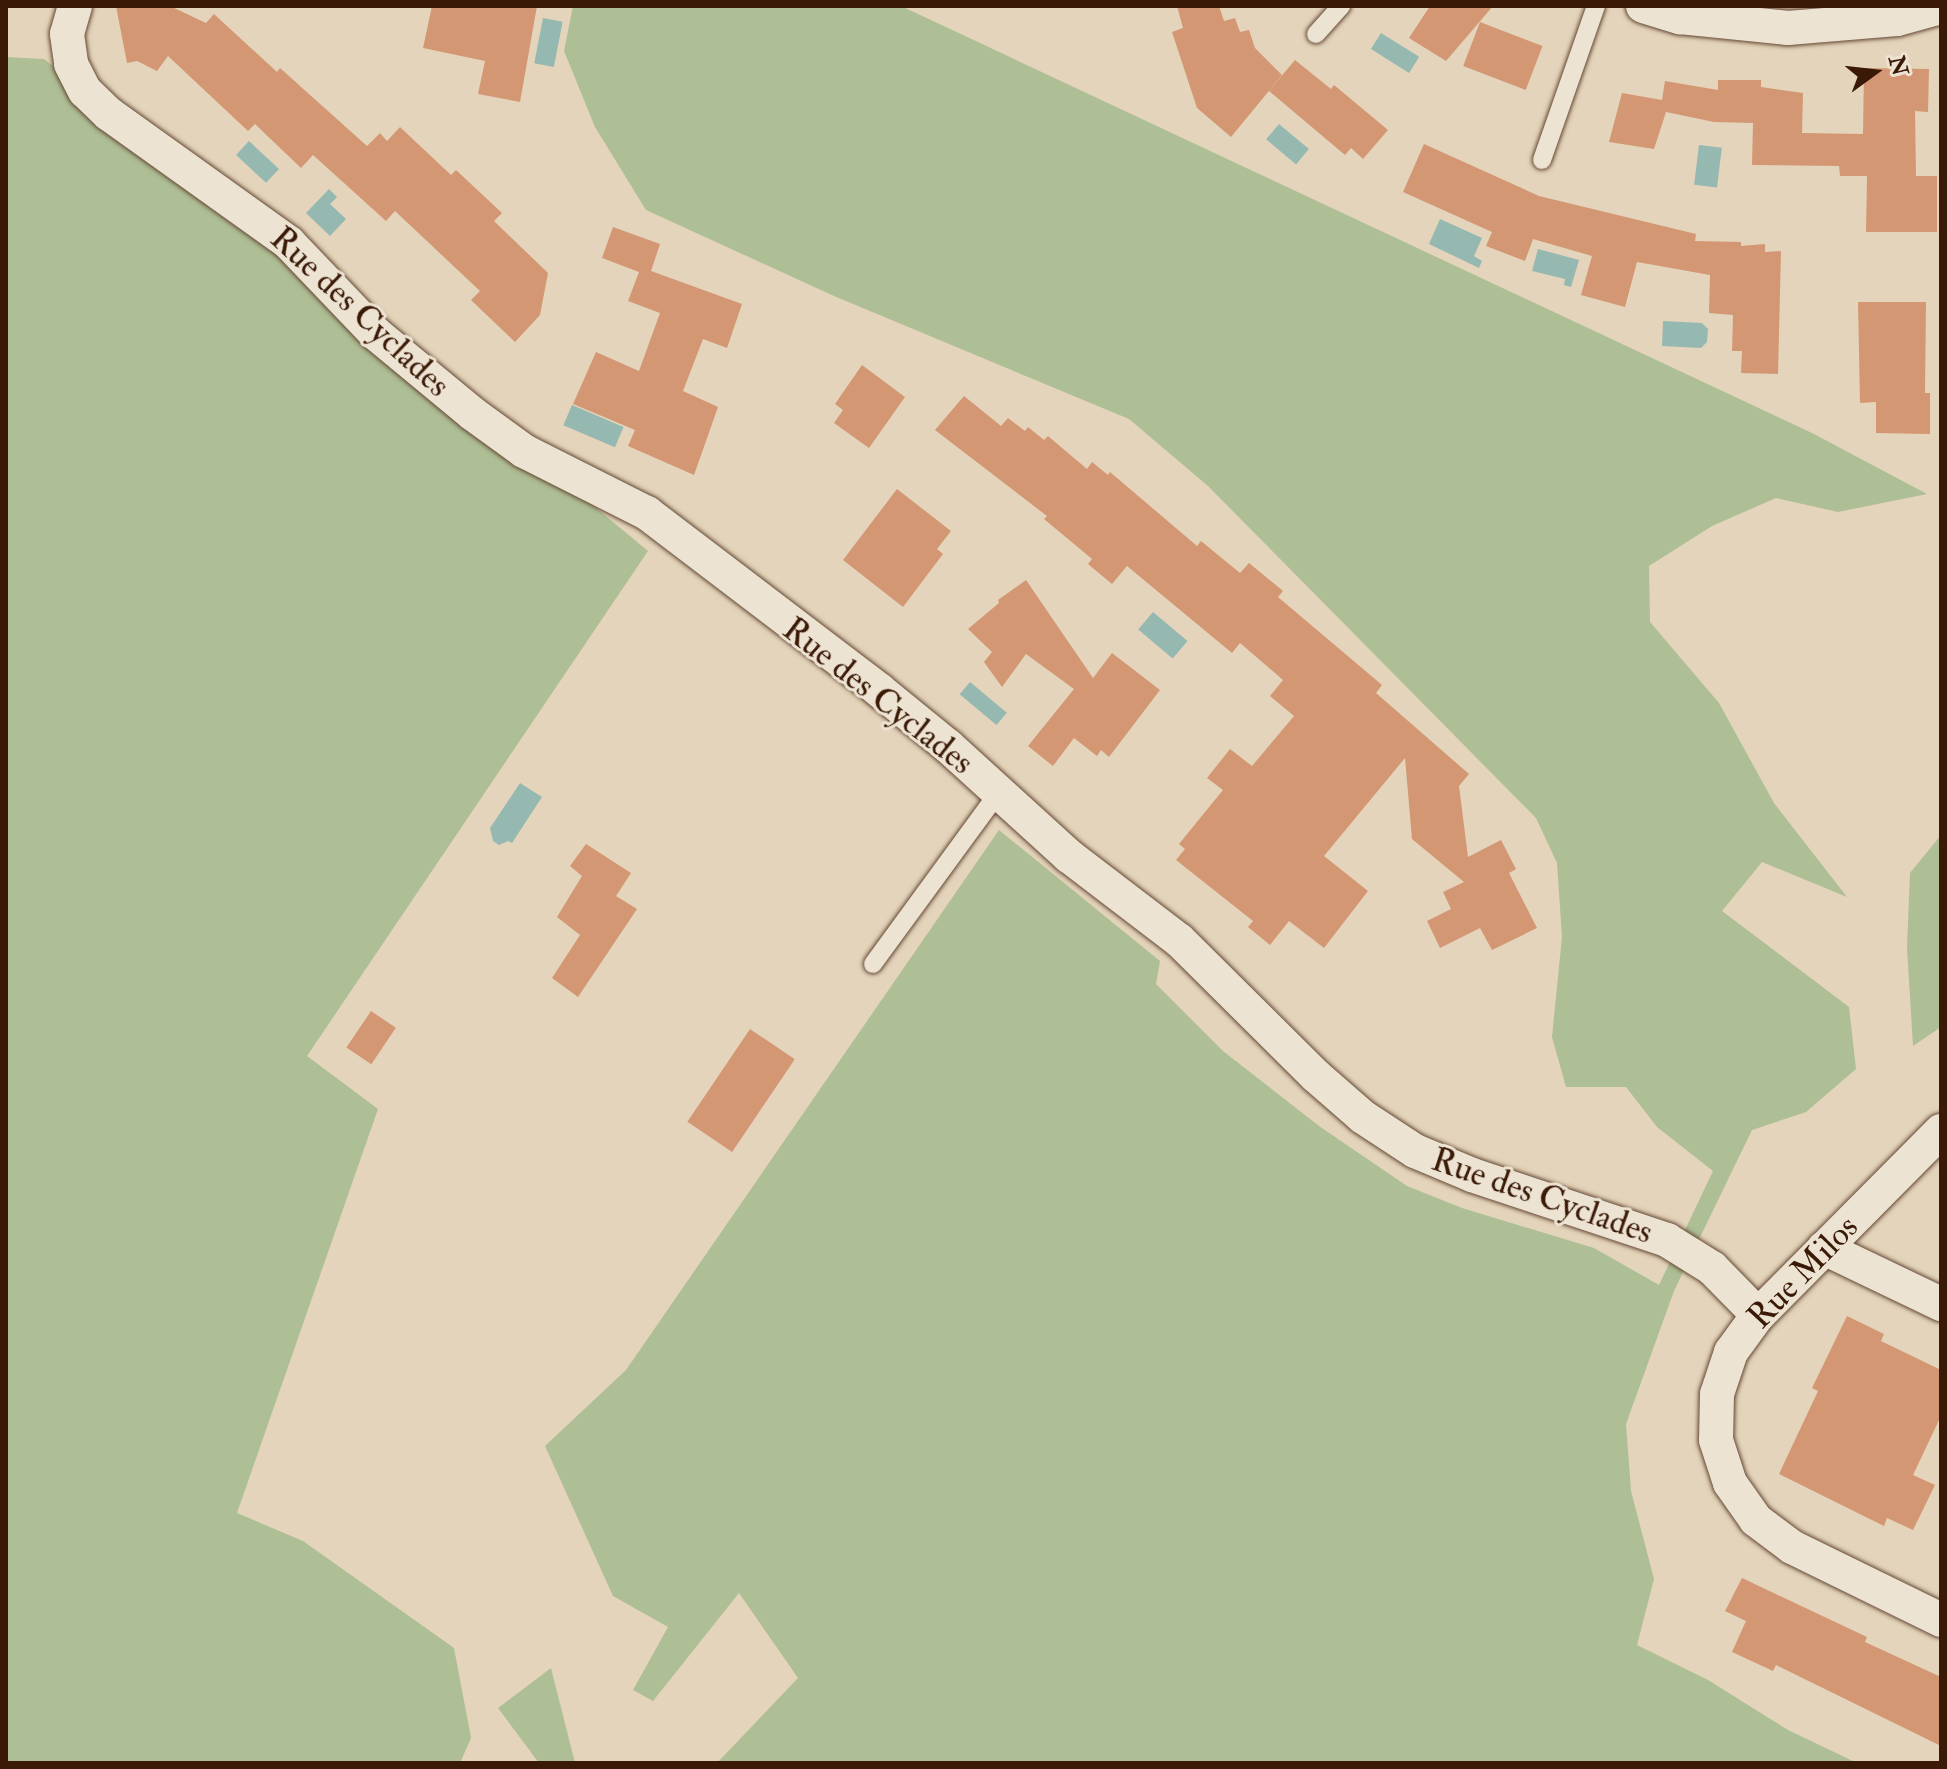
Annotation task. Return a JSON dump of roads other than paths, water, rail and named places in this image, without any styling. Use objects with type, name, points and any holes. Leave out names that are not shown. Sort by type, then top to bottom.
[{"type":"street","name":"Rue des Cyclades","points":[[75,6],[67,34],[71,64],[85,91],[109,114],[289,243],[375,333],[422,375],[524,451],[647,513],[684,539],[779,617],[879,690],[1069,856],[1179,940],[1316,1076],[1363,1117],[1415,1151],[1472,1175],[1667,1240],[1712,1268],[1758,1315]]},
{"type":"street","points":[[1643,6],[1680,17],[1788,28],[1897,19],[1941,7]]},
{"type":"street","name":"Rue Milos","points":[[1941,1131],[1758,1315],[1731,1352],[1717,1394],[1716,1440],[1730,1483],[1756,1520],[1792,1547],[1941,1620]]},
{"type":"street","points":[[1824,1248],[1941,1304]]},
{"type":"lane","points":[[1316,34],[1341,6]]},
{"type":"lane","points":[[1542,160],[1596,6]]},
{"type":"lane","points":[[873,964],[998,793]]},
{"type":"water","points":[[543,18],[563,22],[554,67],[534,63]]},
{"type":"water","points":[[1381,33],[1419,57],[1409,73],[1371,49]]},
{"type":"water","points":[[1279,124],[1309,149],[1296,164],[1266,139]]},
{"type":"water","points":[[249,141],[279,169],[266,183],[236,155]]},
{"type":"water","points":[[1699,145],[1722,148],[1717,188],[1694,185]]},
{"type":"water","points":[[329,189],[337,197],[330,204],[346,219],[330,236],[306,213]]},
{"type":"water","points":[[1440,219],[1482,238],[1474,256],[1482,261],[1479,268],[1429,244]]},
{"type":"water","points":[[1538,249],[1579,260],[1571,287],[1564,285],[1565,279],[1532,271]]},
{"type":"water","points":[[1663,321],[1702,323],[1708,329],[1707,342],[1701,348],[1662,346]]},
{"type":"water","points":[[572,405],[624,427],[615,447],[563,425]]},
{"type":"water","points":[[1153,612],[1187,641],[1173,659],[1138,630]]},
{"type":"water","points":[[970,682],[1007,713],[996,725],[960,694]]},
{"type":"water","points":[[520,783],[542,797],[512,843],[508,841],[499,845],[493,841],[490,828]]}]
